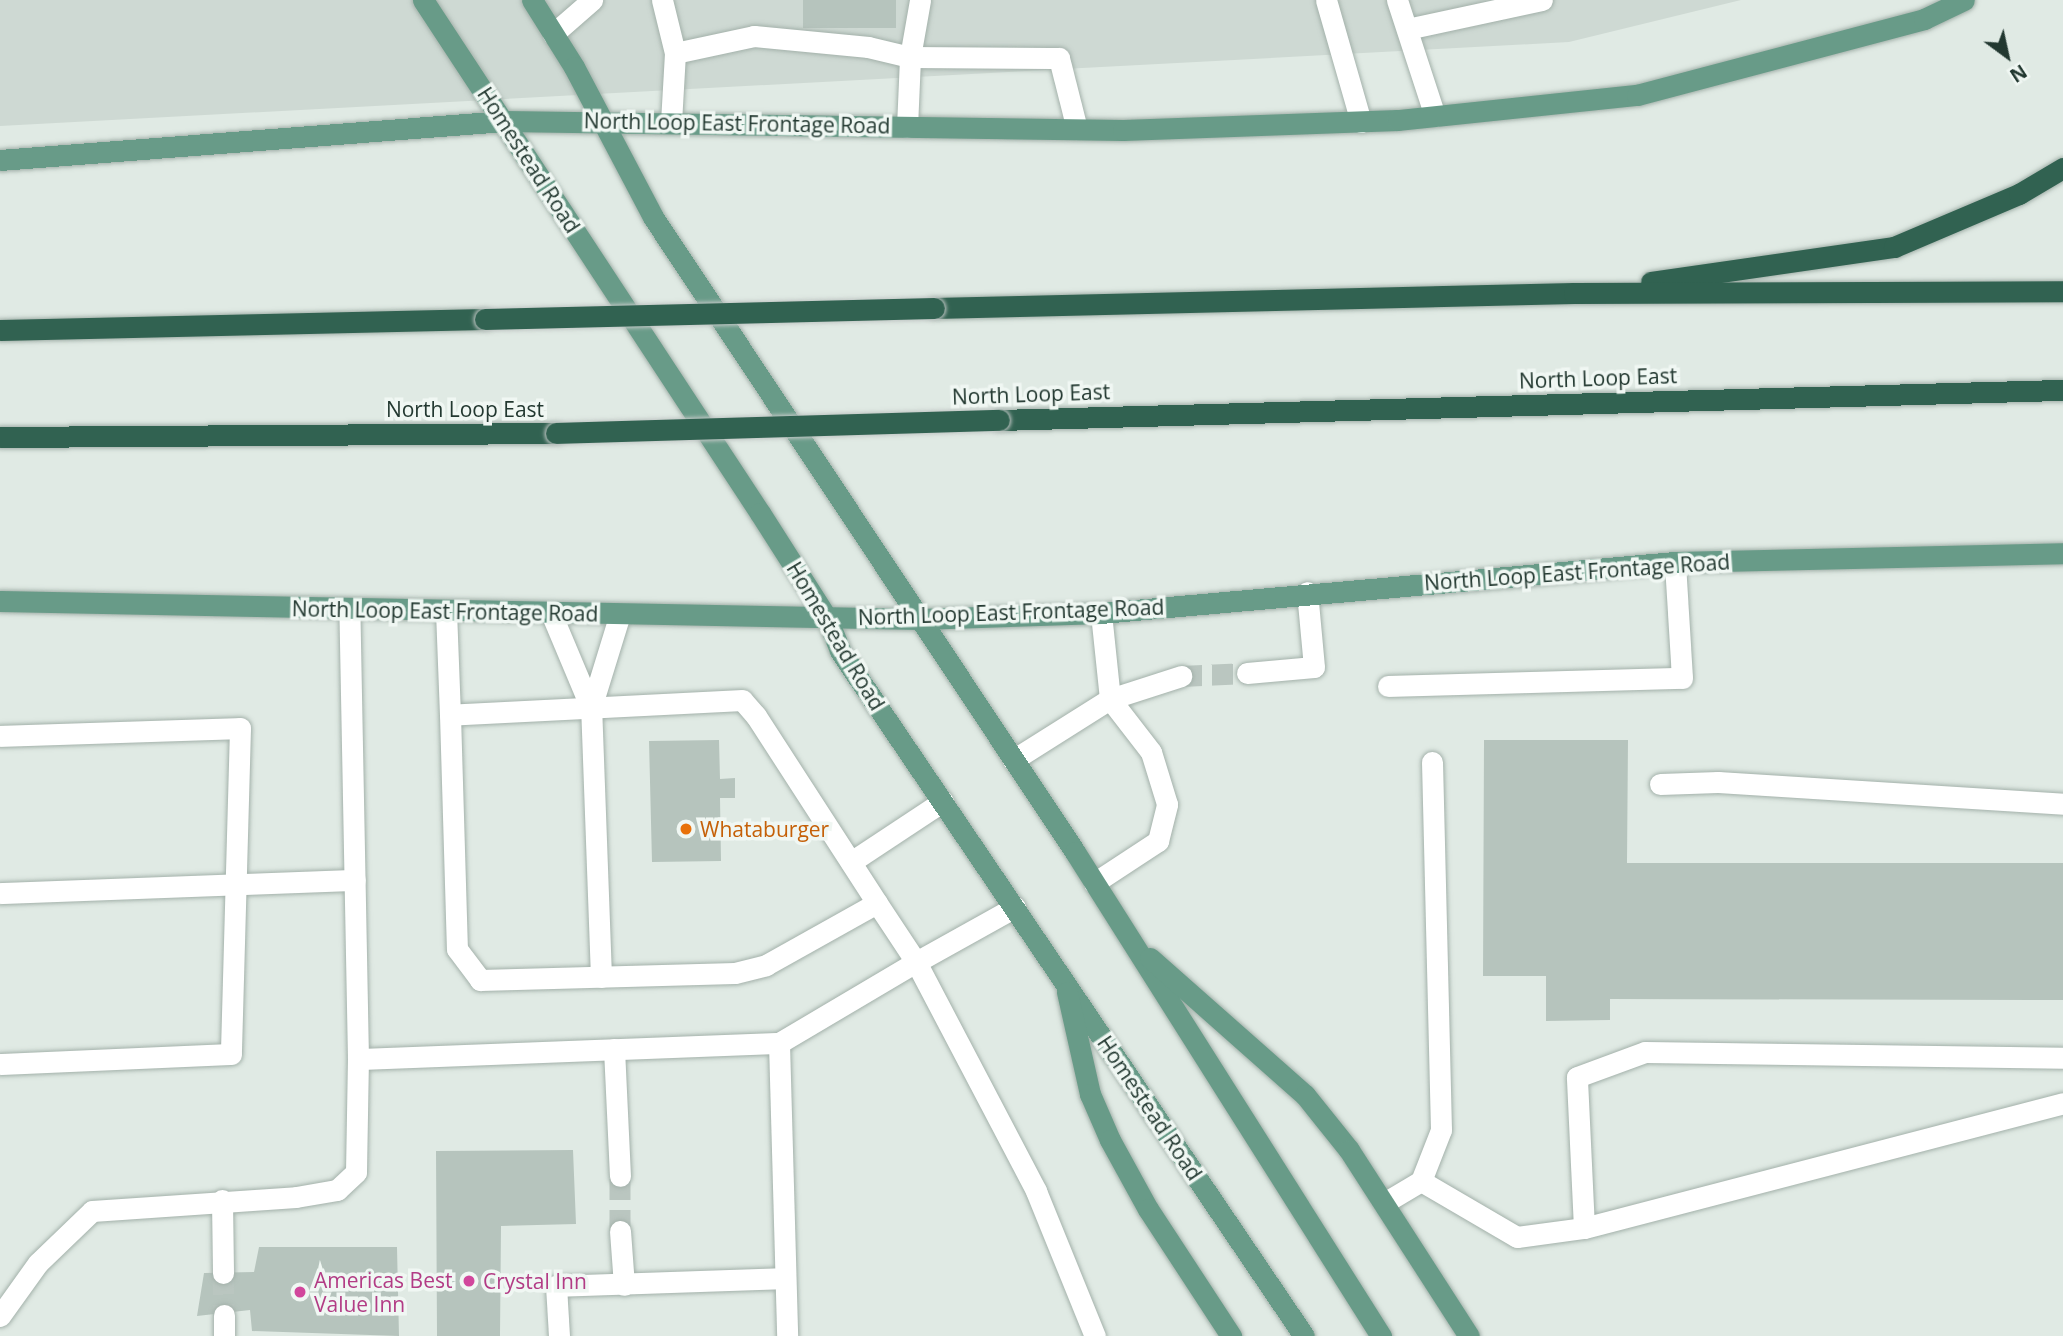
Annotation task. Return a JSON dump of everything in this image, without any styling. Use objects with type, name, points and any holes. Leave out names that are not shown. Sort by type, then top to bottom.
[{"type":"highway","points":[[1574,293],[1894,247],[2018,194],[2063,168]]},
{"type":"highway","points":[[0,330],[1574,293],[2063,290]]},
{"type":"highway","name":"North Loop East","points":[[0,437],[556,433],[2063,390]]},
{"type":"main road","name":"Homestead Road","points":[[424,0],[827,618],[840,651],[1304,1336]]},
{"type":"main road","points":[[531,0],[602,120],[653,217],[1094,883],[1381,1336]]},
{"type":"main road","name":"North Loop East Frontage Road","points":[[0,160],[504,121],[602,120],[1077,129],[1361,122],[1436,116],[1637,95],[1924,19],[1956,2]]},
{"type":"main road","name":"North Loop East Frontage Road","points":[[0,601],[919,619],[1101,613],[1307,592],[1675,562],[2063,553]]},
{"type":"main road","points":[[1133,943],[1306,1095],[1349,1150],[1469,1336]]},
{"type":"main road","points":[[1064,980],[1090,1094],[1110,1140],[1148,1209],[1230,1336]]},
{"type":"lane","points":[[553,34],[592,0]]},
{"type":"lane","points":[[662,0],[676,53],[671,123]]},
{"type":"lane","points":[[907,127],[910,57],[920,0]]},
{"type":"lane","points":[[1326,0],[1361,122]]},
{"type":"lane","points":[[1397,0],[1436,116]]},
{"type":"lane","points":[[1407,29],[1542,0]]},
{"type":"lane","points":[[676,53],[754,36],[868,47],[910,57],[1059,58],[1077,129]]},
{"type":"lane","points":[[1388,686],[1682,678],[1675,562]]},
{"type":"lane","points":[[1247,673],[1314,667],[1307,592]]},
{"type":"lane","points":[[0,1316],[38,1264],[92,1212],[337,1190],[356,1172],[358,1059],[349,609]]},
{"type":"lane","points":[[446,611],[457,949],[480,980],[735,973],[766,965],[877,903]]},
{"type":"lane","points":[[551,613],[591,708]]},
{"type":"lane","points":[[1094,883],[1157,841],[1167,804],[1152,752],[1110,699],[1101,613]]},
{"type":"lane","points":[[601,977],[591,708],[620,614]]},
{"type":"lane","points":[[1013,760],[1110,699],[1181,676]]},
{"type":"lane","points":[[450,715],[742,701],[916,962],[1036,1191],[1095,1336]]},
{"type":"lane","points":[[0,736],[240,728],[231,1054],[0,1064]]},
{"type":"lane","points":[[1384,1203],[1421,1181],[1441,1130],[1432,762]]},
{"type":"lane","points":[[1660,784],[1718,782],[2063,804]]},
{"type":"lane","points":[[851,862],[943,801]]},
{"type":"lane","points":[[0,893],[355,880]]},
{"type":"lane","points":[[358,1059],[779,1043],[1014,907]]},
{"type":"lane","points":[[779,1043],[787,1336]]},
{"type":"lane","points":[[614,1049],[620,1176]]},
{"type":"lane","points":[[1584,1228],[1577,1077],[1645,1052],[2063,1058]]},
{"type":"lane","points":[[1421,1181],[1517,1237],[1584,1228],[2063,1103]]},
{"type":"lane","points":[[222,1200],[223,1273]]},
{"type":"lane","points":[[620,1231],[624,1284]]},
{"type":"lane","points":[[559,1336],[556,1286],[785,1278]]},
{"type":"shaded area","points":[[0,0],[1741,0],[1569,42],[0,126]]},
{"type":"building","points":[[803,0],[896,0],[896,28],[803,28]]},
{"type":"building","name":"Whataburger","points":[[719,740],[720,779],[735,778],[735,798],[720,798],[721,861],[652,862],[649,741]]},
{"type":"building","points":[[1484,740],[1628,740],[1627,863],[2063,863],[2063,1000],[1610,999],[1610,1020],[1546,1021],[1546,976],[1483,976]]},
{"type":"building","name":"Crystal Inn","points":[[573,1150],[576,1224],[501,1226],[500,1336],[437,1336],[436,1151]]},
{"type":"building","name":"Americas Best Value Inn","points":[[259,1247],[397,1247],[399,1336],[252,1331],[250,1310],[197,1316],[204,1273],[254,1272]]},
{"type":"tunnel","points":[[1181,676],[1247,673]]},
{"type":"tunnel","points":[[620,1176],[620,1231]]},
{"type":"tunnel","points":[[223,1273],[224,1315]]},
{"type":"place","name":"Whataburger","points":[[686,829]]},
{"type":"place","name":"Crystal Inn","points":[[469,1281]]},
{"type":"place","name":"Americas Best Value Inn","points":[[300,1292]]}]
